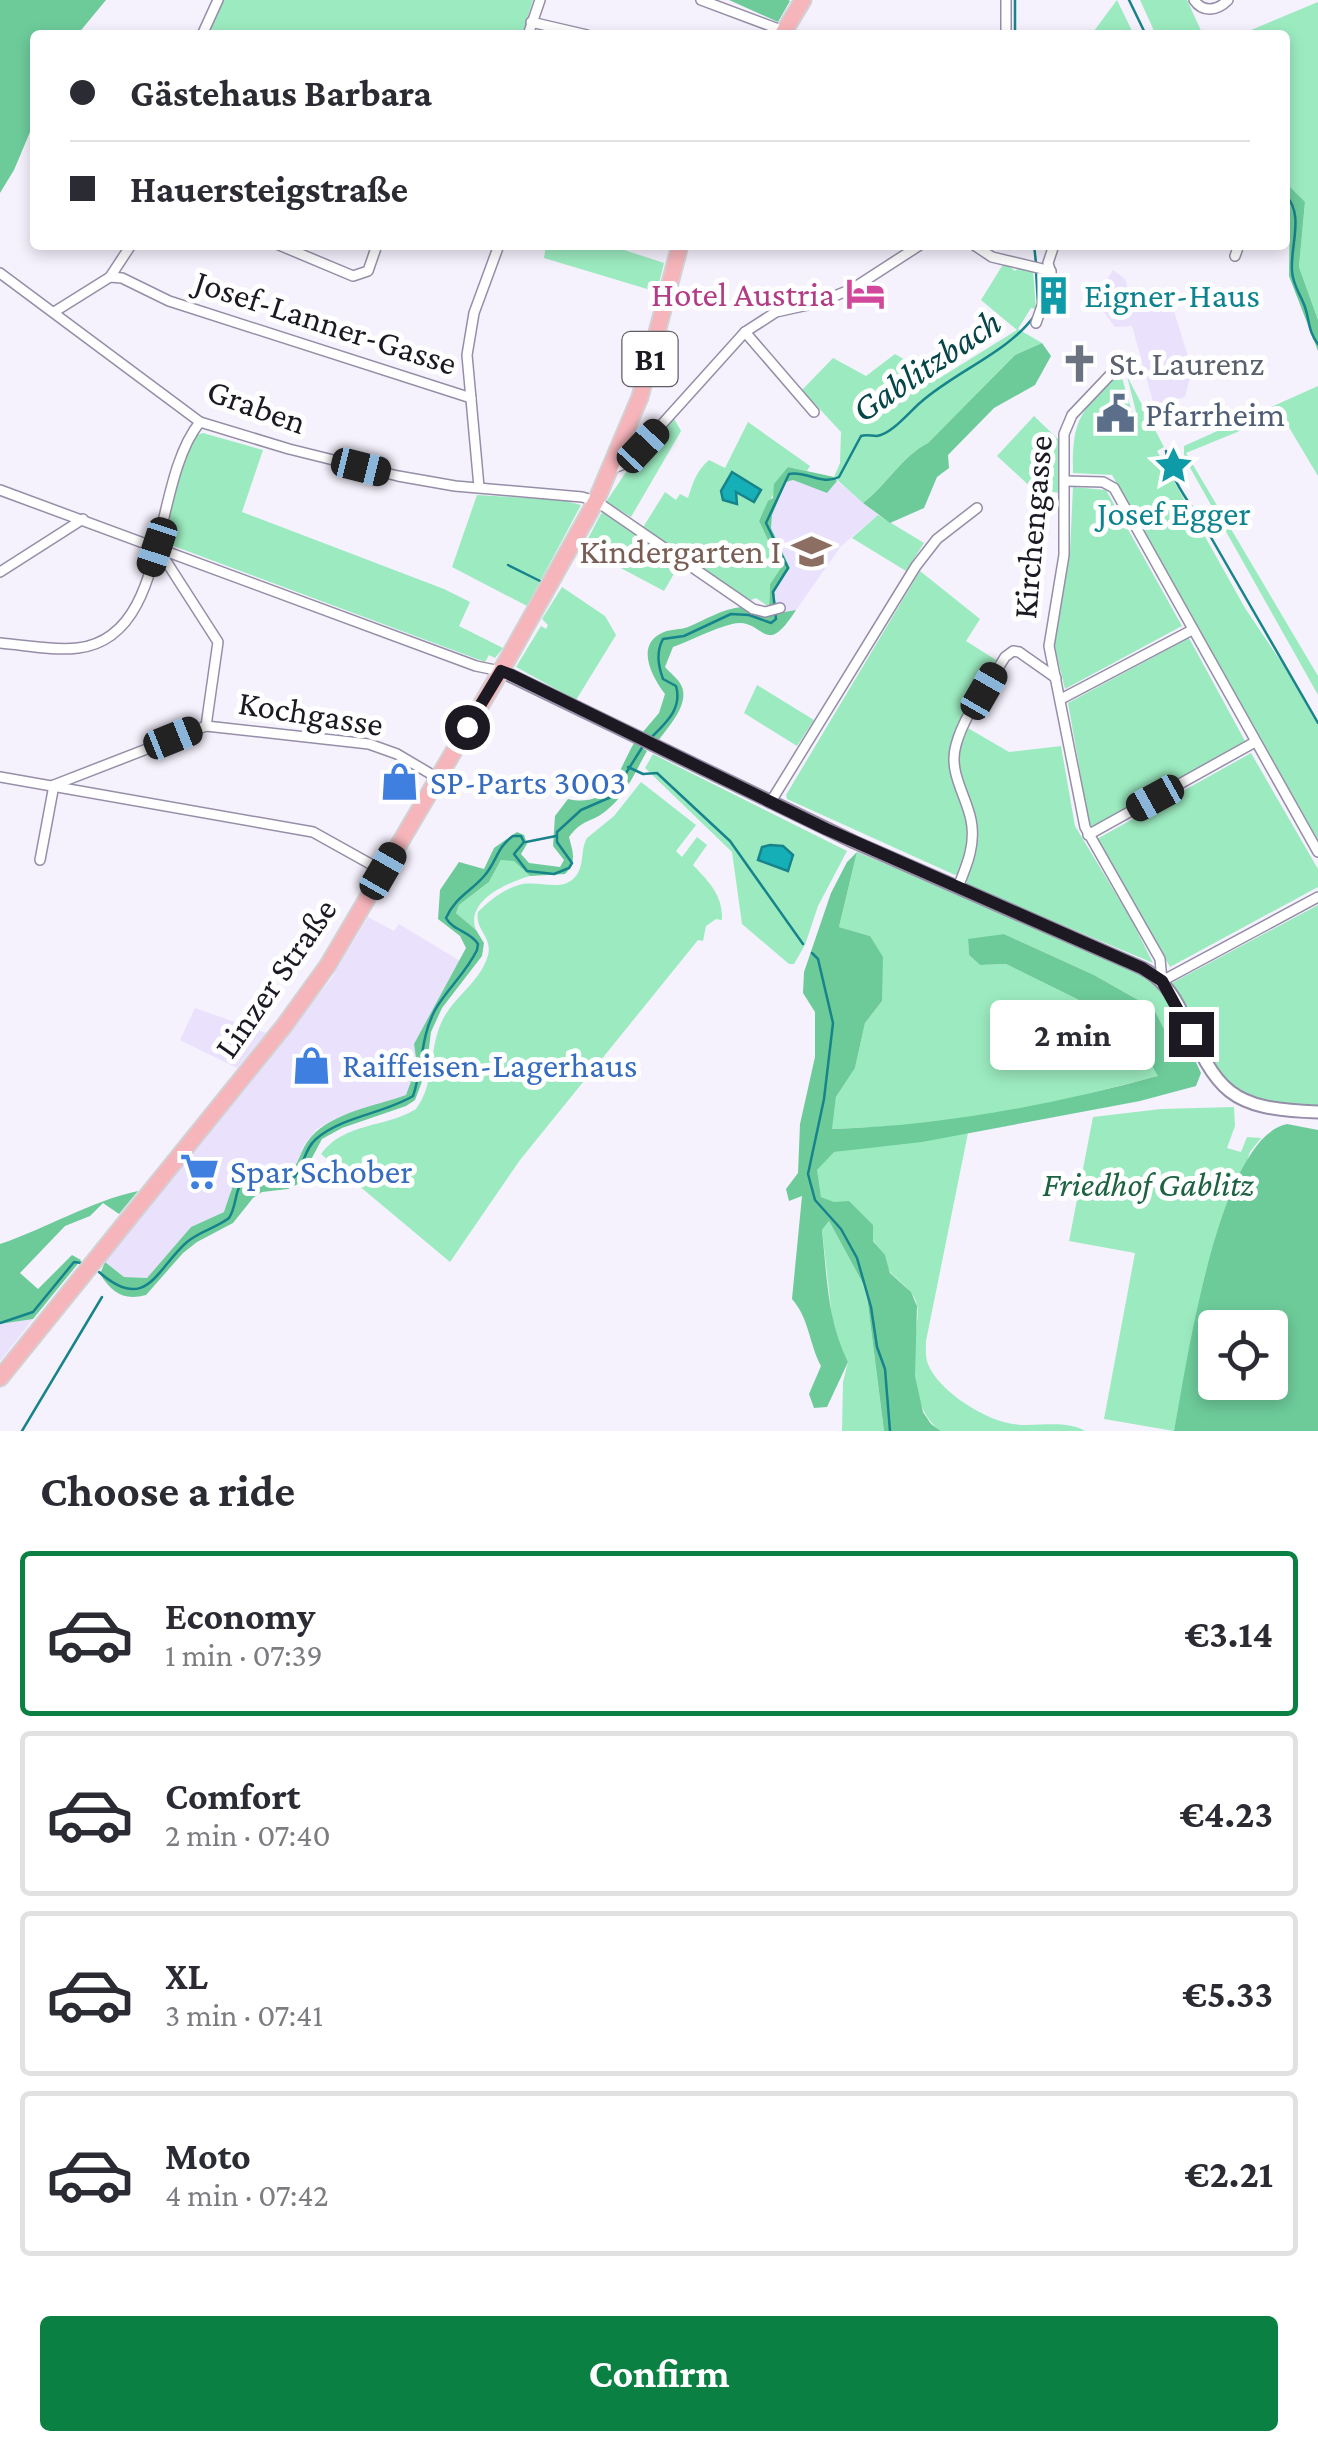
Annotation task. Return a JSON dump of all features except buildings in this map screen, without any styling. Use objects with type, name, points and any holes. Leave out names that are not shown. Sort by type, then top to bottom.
[{"type":"main road","points":[[785,30],[803,0]]},
{"type":"main road","name":"Linzer Straße","points":[[0,1378],[302,1002],[440,779],[612,470],[640,397],[679,250]]},
{"type":"street","points":[[204,30],[218,0]]},
{"type":"street","points":[[530,30],[540,0]]},
{"type":"street","points":[[701,0],[776,30]]},
{"type":"street","points":[[1006,0],[1006,30]]},
{"type":"street","points":[[1194,0],[1208,10],[1217,9],[1228,0]]},
{"type":"street","points":[[532,22],[566,30]]},
{"type":"street","points":[[54,312],[110,277],[129,250]]},
{"type":"street","points":[[290,250],[346,275],[368,271],[375,250]]},
{"type":"street","points":[[479,487],[466,355],[468,336],[497,250]]},
{"type":"street","points":[[612,470],[627,462],[744,332],[776,312],[818,304],[848,290],[912,250]]},
{"type":"street","points":[[982,250],[992,257],[1048,270]]},
{"type":"street","points":[[1036,323],[1045,302],[1052,250]]},
{"type":"street","points":[[1235,256],[1237,250]]},
{"type":"street","name":"Graben","points":[[0,274],[200,422],[399,476],[596,501]]},
{"type":"street","name":"Josef-Lanner-Gasse","points":[[110,277],[122,278],[169,300],[471,398]]},
{"type":"street","points":[[744,332],[814,412]]},
{"type":"street","name":"Kirchengasse","points":[[1118,361],[1111,374],[1072,415],[1064,434],[1064,556],[1050,639],[1088,835],[1160,959],[1162,981]]},
{"type":"street","points":[[0,643],[78,648],[106,640],[133,616],[157,547],[175,470],[189,436],[200,422]]},
{"type":"street","points":[[1066,481],[1103,482],[1114,488],[1318,852]]},
{"type":"street","points":[[0,490],[476,666],[501,671],[770,803],[1142,968],[1162,981],[1180,1008],[1206,1067],[1230,1094],[1258,1104],[1318,1112]]},
{"type":"street","points":[[596,501],[754,609],[775,609]]},
{"type":"street","points":[[770,803],[916,566],[937,540],[976,508]]},
{"type":"street","points":[[0,572],[83,519]]},
{"type":"street","points":[[157,547],[218,642],[206,726]]},
{"type":"street","points":[[1061,699],[1192,630]]},
{"type":"street","points":[[958,887],[973,840],[971,818],[954,764],[964,726],[1005,656],[1013,651],[1056,678]]},
{"type":"street","name":"Kochgasse","points":[[54,785],[206,726],[369,744],[397,754],[440,779]]},
{"type":"street","points":[[1088,835],[1255,742]]},
{"type":"street","points":[[0,777],[313,832],[383,871]]},
{"type":"street","points":[[40,860],[54,785]]},
{"type":"street","points":[[1162,981],[1318,897]]},
{"type":"shaded area","points":[[1113,270],[1125,279],[1128,289],[1162,294],[1171,302],[1192,369],[1185,397],[1154,405],[1132,326],[1115,327],[1094,299]]},
{"type":"shaded area","name":"Kindergarten I","points":[[793,480],[827,493],[837,481],[878,515],[841,546],[796,610],[778,614],[774,591],[790,568],[771,528],[772,515],[786,482]]},
{"type":"shaded area","points":[[368,917],[394,931],[399,924],[460,961],[414,1044],[417,1065],[411,1089],[406,1096],[334,1119],[317,1129],[287,1178],[260,1167],[235,1178],[224,1212],[191,1227],[147,1278],[124,1277],[105,1262],[331,979]]},
{"type":"shaded area","points":[[195,1008],[266,1033],[237,1068],[180,1040]]},
{"type":"shaded area","points":[[33,1319],[0,1361],[0,1324]]},
{"type":"green space","points":[[0,0],[106,0],[81,30],[30,30],[30,132],[0,193]]},
{"type":"green space","points":[[222,0],[533,0],[524,30],[209,29]]},
{"type":"green space","points":[[729,0],[788,0],[790,1],[778,22]]},
{"type":"green space","points":[[1117,0],[1132,30],[1095,30]]},
{"type":"green space","points":[[1140,0],[1187,0],[1201,30],[1154,30]]},
{"type":"green space","points":[[1318,2],[1318,320],[1299,267],[1305,203],[1290,187],[1290,30],[1251,30]]},
{"type":"green space","points":[[1290,187],[1305,202],[1299,267],[1318,320],[1318,351],[1289,276]]},
{"type":"green space","points":[[545,250],[624,250],[664,263],[657,292],[544,258]]},
{"type":"green space","points":[[1008,265],[1015,271],[1020,267],[1033,270],[1036,309],[1031,308],[1018,329],[1042,343],[1015,355],[863,503],[834,477],[840,463],[841,432],[802,390],[833,358],[866,376],[895,354],[938,379],[1017,330],[981,300],[1002,266]]},
{"type":"green space","points":[[1042,343],[1051,356],[1035,385],[994,408],[948,455],[949,468],[937,477],[924,508],[890,523],[863,503],[1015,355]]},
{"type":"green space","points":[[1120,371],[1134,419],[1137,416],[1127,376],[1164,447],[1157,451],[1245,608],[1318,725],[1318,840],[1112,475],[1073,473],[1077,426],[1096,396]]},
{"type":"green space","points":[[1318,386],[1318,476],[1281,414],[1186,453],[1318,676],[1318,695],[1184,457],[1184,446]]},
{"type":"green space","points":[[1034,416],[1058,439],[1060,493],[1033,489],[997,456]]},
{"type":"green space","points":[[673,417],[681,431],[631,517],[606,502]]},
{"type":"green space","points":[[748,422],[810,466],[807,471],[788,467],[759,521],[781,569],[770,584],[769,607],[756,598],[746,602],[642,529],[665,492],[676,500],[680,494],[688,498],[693,482],[709,460],[725,468]]},
{"type":"green space","points":[[203,433],[263,450],[242,512],[470,602],[459,626],[503,648],[495,658],[489,655],[485,662],[171,545],[165,537],[174,487],[194,436]]},
{"type":"green space","points":[[788,467],[834,477],[837,481],[827,493],[793,480],[786,482],[772,515],[771,528],[790,568],[774,591],[776,605],[769,607],[770,584],[781,568],[759,521],[773,498],[774,484]]},
{"type":"green space","points":[[1073,487],[1106,490],[1182,626],[1065,689],[1054,644],[1070,551]]},
{"type":"green space","points":[[477,495],[562,500],[581,505],[527,606],[452,567]]},
{"type":"green space","points":[[602,512],[679,565],[664,591],[583,548]]},
{"type":"green space","points":[[878,515],[924,543],[906,571],[852,538]]},
{"type":"green space","points":[[920,571],[980,619],[966,641],[996,660],[952,739],[950,767],[967,835],[960,873],[955,875],[787,799],[786,795]]},
{"type":"green space","points":[[562,587],[605,616],[616,635],[576,700],[516,667],[541,626],[546,629],[548,625],[542,619]]},
{"type":"green space","points":[[741,607],[763,616],[796,610],[777,633],[764,634],[743,623],[732,624],[673,647],[665,667],[682,687],[683,701],[658,741],[642,733],[659,713],[665,694],[648,661],[655,637]]},
{"type":"green space","points":[[1189,638],[1245,741],[1090,828],[1068,703]]},
{"type":"green space","points":[[757,685],[814,720],[797,746],[744,713]]},
{"type":"green space","points":[[966,727],[1009,752],[1061,746],[1075,826],[1153,963],[966,885],[975,843],[957,762]]},
{"type":"green space","points":[[634,743],[647,751],[614,804],[569,837],[573,861],[565,874],[530,876],[514,861],[501,860],[489,882],[459,905],[456,913],[476,930],[484,943],[482,956],[442,1008],[431,1032],[426,1071],[415,1100],[322,1139],[298,1184],[262,1192],[253,1198],[233,1223],[183,1253],[146,1295],[125,1296],[109,1286],[100,1274],[105,1262],[124,1277],[147,1278],[191,1227],[224,1212],[234,1183],[244,1170],[287,1177],[320,1128],[406,1095],[417,1065],[414,1044],[466,948],[460,936],[438,919],[440,890],[459,862],[484,869],[494,848],[517,832],[524,835],[527,844],[521,854],[529,863],[560,867],[564,860],[553,846],[555,816],[568,799],[594,799],[603,794]]},
{"type":"green space","points":[[1251,753],[1318,869],[1318,887],[1170,967],[1097,839]]},
{"type":"green space","points":[[653,754],[847,851],[794,964],[789,964],[742,924],[732,852],[645,768]]},
{"type":"green space","points":[[641,782],[696,825],[676,851],[682,857],[697,837],[707,845],[693,865],[717,896],[722,920],[716,919],[706,926],[703,941],[698,940],[520,1160],[450,1262],[321,1154],[341,1136],[416,1109],[427,1088],[443,1019],[480,973],[488,955],[478,912],[513,887],[569,882],[580,868],[587,838],[614,816]]},
{"type":"green space","points":[[857,852],[1138,970],[1160,986],[1183,1037],[1178,1041],[1167,1035],[1154,1009],[1094,975],[1004,934],[968,940],[969,955],[980,965],[1006,964],[1077,999],[1119,1027],[1143,1050],[1159,1076],[1046,1104],[919,1125],[831,1129],[836,1097],[855,1068],[865,1023],[882,1001],[870,936],[839,927]]},
{"type":"green space","points":[[857,852],[839,927],[870,936],[883,957],[882,1001],[865,1023],[855,1068],[836,1097],[832,1129],[914,1124],[996,1112],[1158,1076],[1143,1050],[1119,1027],[1077,999],[1006,964],[980,965],[969,955],[968,939],[1004,934],[1094,975],[1154,1009],[1167,1035],[1186,1057],[1194,1058],[1201,1073],[1196,1086],[1140,1101],[922,1142],[834,1152],[817,1170],[821,1197],[834,1202],[849,1201],[873,1225],[873,1241],[885,1255],[890,1273],[911,1292],[917,1306],[915,1376],[923,1412],[941,1431],[884,1431],[866,1289],[829,1221],[822,1230],[829,1298],[848,1362],[827,1407],[814,1408],[809,1394],[821,1366],[802,1314],[792,1299],[802,1196],[789,1201],[786,1189],[798,1173],[800,1124],[815,1057],[815,1012],[803,993],[804,972],[831,893],[847,862]]},
{"type":"green space","points":[[501,860],[514,860],[530,876],[510,883],[482,902],[476,910],[476,930],[456,913],[459,905],[489,882]]},
{"type":"green space","points":[[1318,905],[1318,1105],[1247,1096],[1218,1071],[1172,983]]},
{"type":"green space","name":"Friedhof Gablitz","points":[[1234,1107],[1235,1126],[1227,1148],[1241,1152],[1247,1137],[1261,1138],[1250,1152],[1202,1290],[1174,1431],[1104,1419],[1135,1253],[1069,1241],[1093,1117],[1161,1109]]},
{"type":"green space","points":[[1287,1124],[1318,1130],[1318,1431],[1174,1431],[1197,1310],[1209,1260],[1242,1169],[1263,1139]]},
{"type":"green space","points":[[968,1133],[926,1341],[928,1364],[951,1393],[986,1415],[1017,1425],[1067,1425],[1085,1431],[941,1431],[925,1413],[917,1388],[914,1349],[918,1309],[913,1296],[891,1273],[884,1255],[864,1230],[839,1206],[821,1197],[816,1170],[833,1152]]},
{"type":"green space","points":[[138,1191],[119,1214],[103,1203],[90,1216],[65,1226],[20,1273],[38,1289],[72,1255],[81,1260],[33,1319],[0,1324],[0,1244],[102,1202]]},
{"type":"green space","points":[[829,1221],[866,1289],[884,1431],[842,1431],[843,1382],[848,1362],[834,1335],[822,1230]]},
{"type":"water","points":[[732,472],[761,490],[754,502],[736,492],[737,504],[723,500],[721,491]]},
{"type":"water","points":[[783,846],[793,855],[788,871],[758,860],[762,847]]},
{"type":"waterway","name":"Gablitzbach","points":[[1015,0],[1015,30]]},
{"type":"waterway","points":[[1129,0],[1144,30]]},
{"type":"waterway","points":[[1290,201],[1295,221],[1293,276],[1318,344]]},
{"type":"waterway","name":"Gablitzbach","points":[[1035,250],[1036,263]]},
{"type":"waterway","name":"Gablitzbach","points":[[1036,271],[1038,303]]},
{"type":"waterway","name":"Gablitzbach","points":[[649,740],[671,716],[677,702],[676,686],[663,679],[660,669],[663,639],[684,636],[731,614],[771,623],[776,619],[773,592],[788,568],[766,523],[789,474],[826,480],[839,477],[861,436],[889,431],[935,391],[1011,340],[1035,315]]},
{"type":"waterway","points":[[1166,451],[1178,484],[1318,723]]},
{"type":"waterway","points":[[508,565],[540,581]]},
{"type":"waterway","name":"Gablitzbach","points":[[99,1272],[129,1289],[149,1283],[187,1242],[229,1218],[246,1179],[253,1176],[270,1185],[285,1185],[296,1175],[311,1144],[327,1131],[413,1096],[430,1021],[477,950],[475,940],[446,918],[450,911],[485,875],[513,836],[521,836],[524,842],[514,854],[527,871],[554,874],[569,868],[572,863],[557,842],[557,832],[581,810],[611,797],[643,746]]},
{"type":"waterway","points":[[628,767],[643,774],[657,773],[730,841],[803,944]]},
{"type":"waterway","points":[[526,842],[556,836]]},
{"type":"waterway","points":[[812,953],[818,959],[833,1023],[824,1099],[808,1174],[815,1200],[841,1229],[857,1258],[885,1369],[890,1431]]},
{"type":"waterway","name":"Gablitzbach","points":[[0,1323],[33,1312],[74,1262],[82,1263]]},
{"type":"waterway","points":[[22,1431],[102,1297]]},
{"type":"place","name":"Hotel Austria","points":[[865,294]]},
{"type":"place","name":"Eigner-Haus","points":[[1054,295]]},
{"type":"place","name":"St. Laurenz","points":[[1079,363]]},
{"type":"place","name":"Pfarrheim","points":[[1115,414]]},
{"type":"place","name":"Josef Egger","points":[[1174,466]]},
{"type":"place","name":"Kindergarten I","points":[[811,551]]},
{"type":"place","name":"SP-Parts 3003","points":[[400,782]]},
{"type":"place","name":"Raiffeisen-Lagerhaus","points":[[312,1065]]},
{"type":"place","name":"Spar Schober","points":[[200,1171]]},
{"type":"route","points":[[467,727],[501,671],[509,674],[770,803],[1142,968],[1162,981],[1191,1034]]}]
